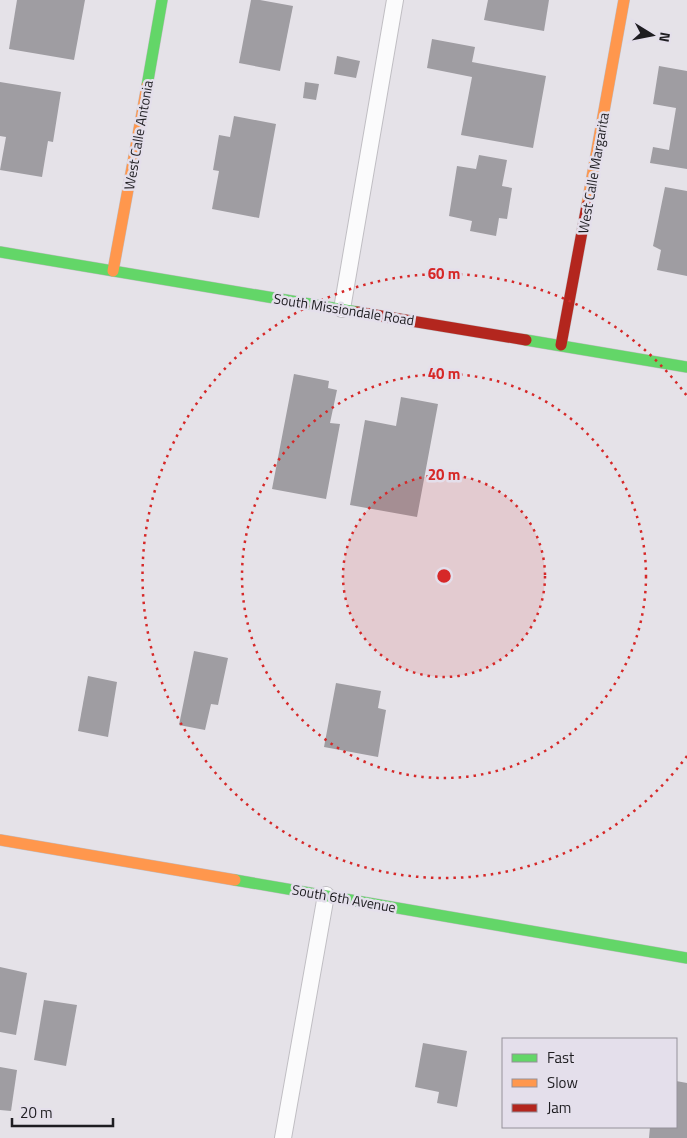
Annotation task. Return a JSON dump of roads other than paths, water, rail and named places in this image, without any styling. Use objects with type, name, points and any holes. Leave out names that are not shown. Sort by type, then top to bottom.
[{"type":"street","name":"West Calle Antonia","points":[[113,271],[162,0]]},
{"type":"street","name":"West Calle Margarita","points":[[561,345],[624,0]]},
{"type":"street","name":"South Missiondale Road","points":[[0,252],[687,367]]},
{"type":"street","name":"South 6th Avenue","points":[[0,840],[687,958]]},
{"type":"lane","points":[[342,309],[395,0]]},
{"type":"lane","points":[[283,1138],[326,895]]}]
